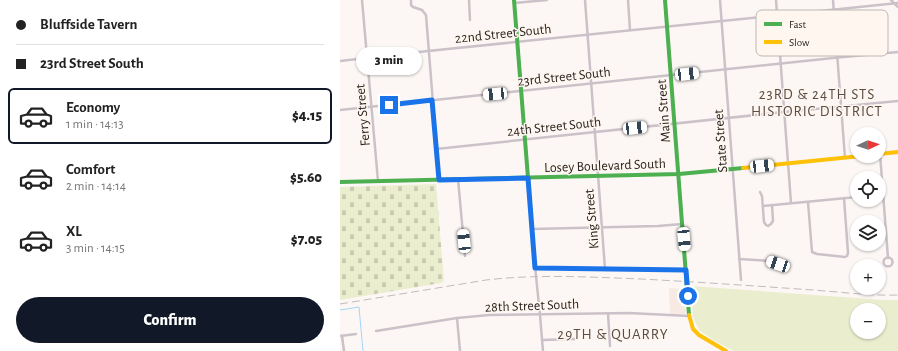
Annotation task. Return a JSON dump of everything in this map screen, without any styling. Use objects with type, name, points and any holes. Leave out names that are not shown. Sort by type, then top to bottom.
[{"type":"street","name":"Ferry Street","points":[[362,0],[378,181]]},
{"type":"street","points":[[411,0],[411,5],[422,10],[426,15],[439,180]]},
{"type":"street","points":[[469,0],[470,20]]},
{"type":"street","points":[[543,351],[514,2],[546,0]]},
{"type":"street","name":"King Street","points":[[585,0],[605,269]]},
{"type":"street","points":[[628,0],[630,30]]},
{"type":"street","name":"Main Street","points":[[665,0],[689,316]]},
{"type":"street","name":"State Street","points":[[720,0],[741,280]]},
{"type":"street","points":[[776,0],[777,10]]},
{"type":"street","points":[[833,0],[834,10]]},
{"type":"street","points":[[891,0],[897,2],[898,7]]},
{"type":"street","name":"22nd Street South","points":[[834,10],[897,2]]},
{"type":"street","name":"22nd Street South","points":[[340,61],[756,17]]},
{"type":"street","name":"23rd Street South","points":[[888,53],[898,52]]},
{"type":"street","points":[[780,56],[791,203]]},
{"type":"street","name":"23rd Street South","points":[[340,110],[858,56]]},
{"type":"street","points":[[838,58],[845,158]]},
{"type":"street","name":"24th Street South","points":[[436,149],[898,101]]},
{"type":"street","points":[[886,153],[898,152]]},
{"type":"street","name":"Losey Boulevard South","points":[[340,182],[679,174],[850,157]]},
{"type":"street","points":[[458,179],[465,256]]},
{"type":"street","points":[[760,192],[762,196],[764,222],[770,226],[773,221],[772,205]]},
{"type":"street","points":[[808,202],[812,252],[817,254],[845,257],[848,253],[844,198]]},
{"type":"street","points":[[763,206],[850,198]]},
{"type":"street","points":[[884,207],[888,258]]},
{"type":"street","points":[[532,229],[602,228],[682,224]]},
{"type":"street","points":[[739,259],[770,261],[778,264]]},
{"type":"street","points":[[535,268],[686,270]]},
{"type":"street","points":[[608,313],[610,346]]},
{"type":"street","name":"28th Street South","points":[[376,331],[456,318],[489,315],[628,313],[689,316]]},
{"type":"street","points":[[689,316],[691,325],[695,332],[726,351]]},
{"type":"street","points":[[456,318],[460,351]]},
{"type":"street","points":[[344,351],[341,336],[356,334]]},
{"type":"street","points":[[543,340],[574,339]]},
{"type":"shaded area","points":[[669,288],[684,289],[685,314],[670,314]]},
{"type":"green space","points":[[436,184],[444,281],[441,283],[340,300],[340,187]]},
{"type":"green space","points":[[691,286],[898,300],[898,351],[734,351],[716,342],[699,330],[693,317]]},
{"type":"waterway","points":[[340,310],[359,307],[363,351]]},
{"type":"railway","points":[[340,304],[486,280],[524,277],[641,279],[898,295]]},
{"type":"traffic: fast","points":[[514,0],[528,178]]},
{"type":"traffic: fast","points":[[665,0],[689,315]]},
{"type":"traffic: fast","points":[[340,182],[679,174],[743,168]]},
{"type":"traffic: slow","points":[[886,153],[898,152]]},
{"type":"traffic: slow","points":[[743,168],[850,157]]},
{"type":"traffic: slow","points":[[689,315],[693,329],[699,335],[726,351]]},
{"type":"district","name":"23RD & 24TH STS HISTORIC DISTRICT","points":[[817,102]]},
{"type":"district","name":"29TH & QUARRY","points":[[613,334]]},
{"type":"route","points":[[389,105],[432,100],[439,180],[528,178],[535,268],[686,270],[688,296]]}]
